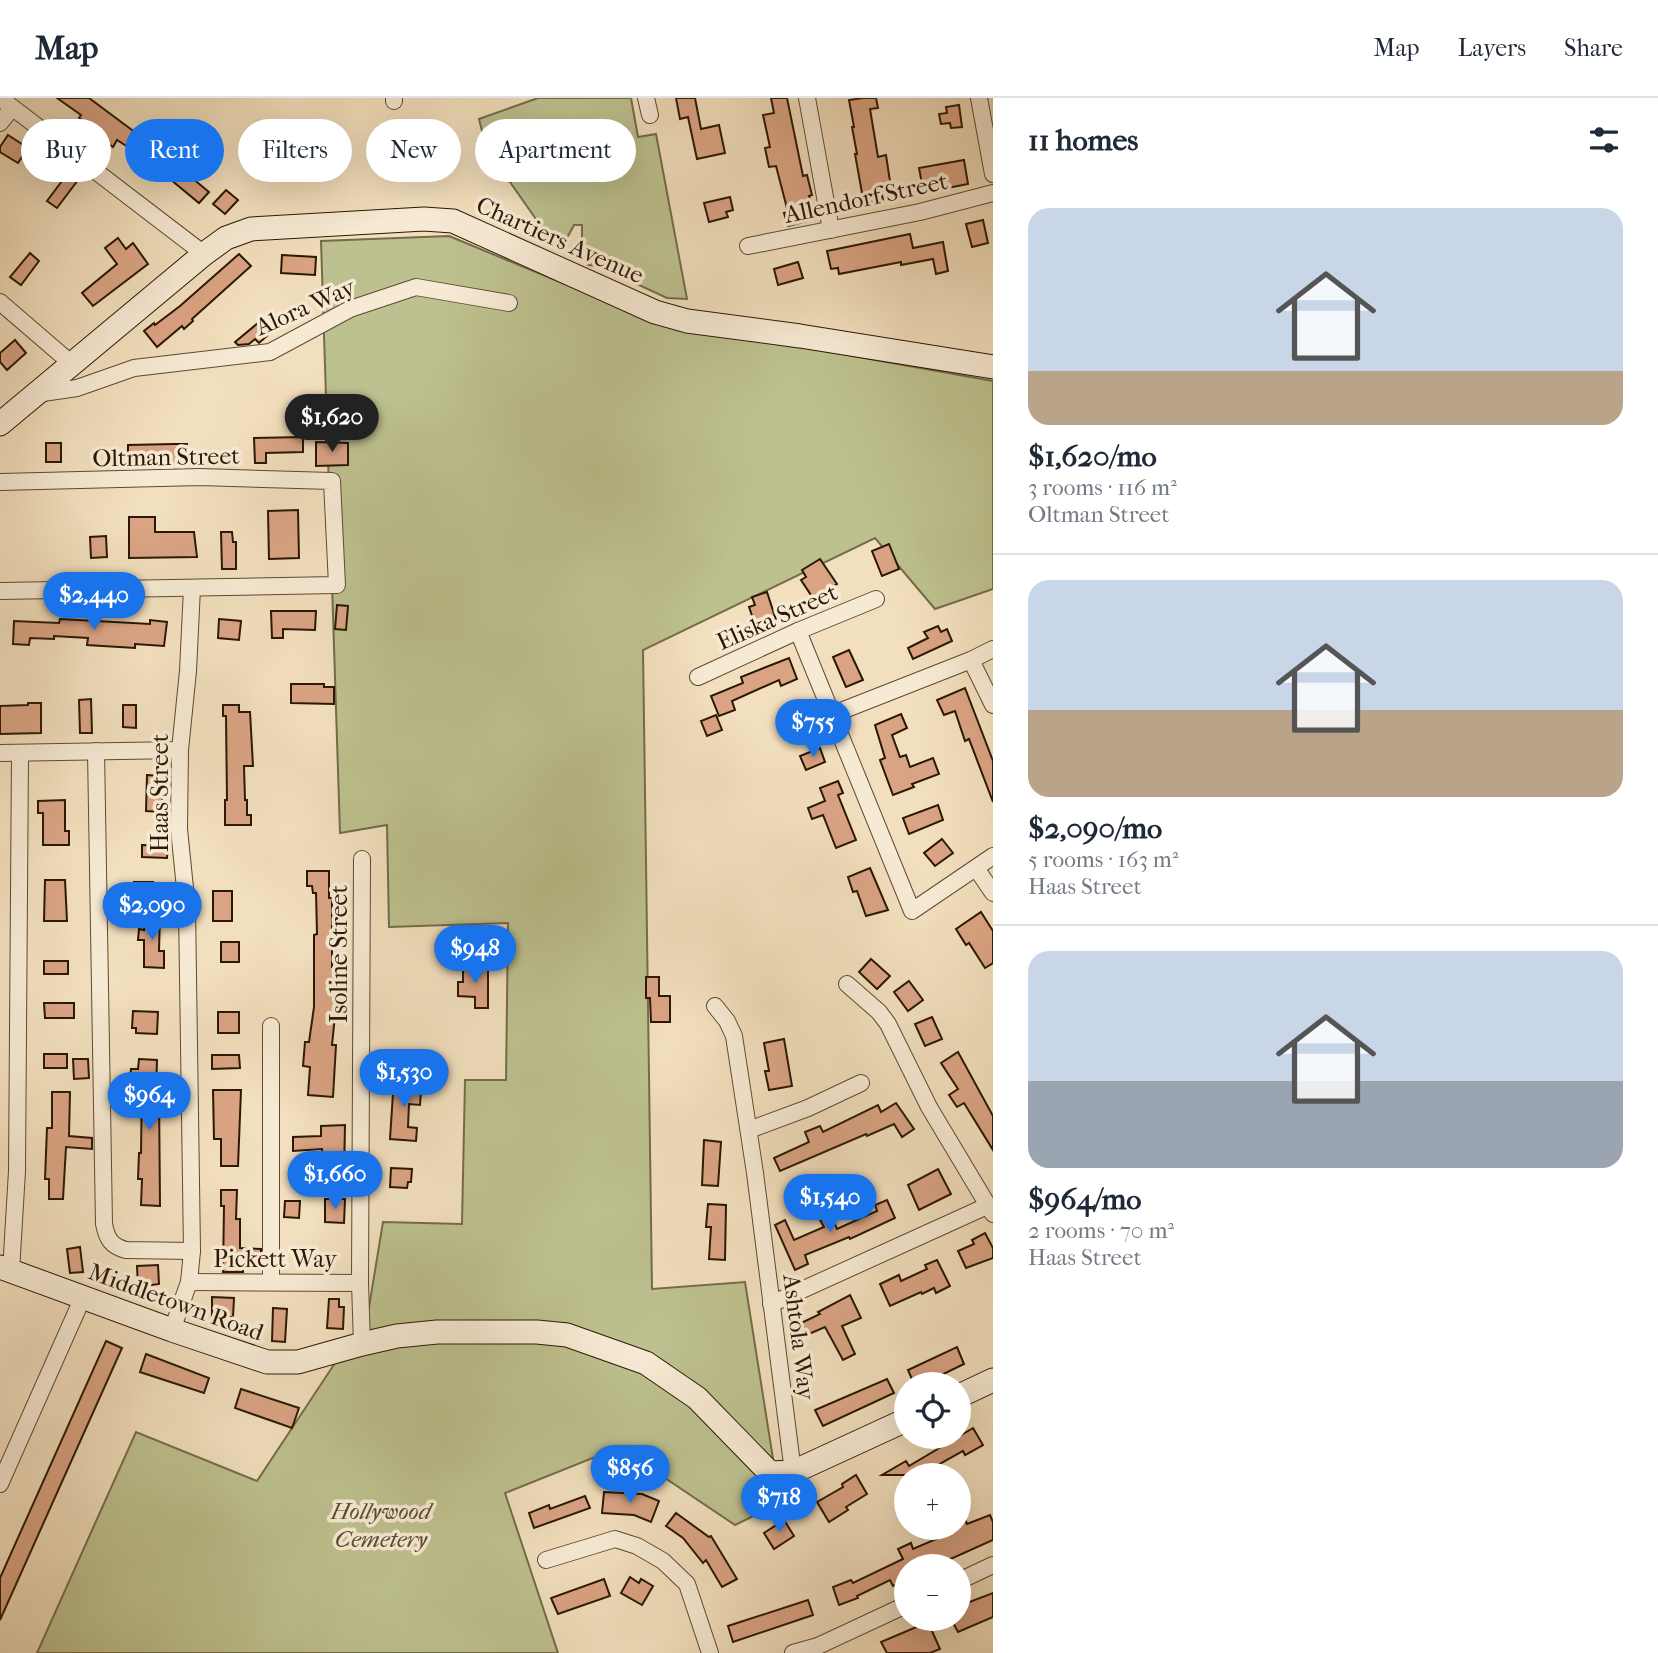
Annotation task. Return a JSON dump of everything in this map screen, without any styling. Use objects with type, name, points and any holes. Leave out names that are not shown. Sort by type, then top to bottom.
[{"type":"street","points":[[646,98],[650,115]]},
{"type":"street","points":[[807,98],[831,230]]},
{"type":"street","points":[[979,98],[993,174]]},
{"type":"street","points":[[0,123],[6,103],[204,254]]},
{"type":"street","name":"Allendorf Street","points":[[748,246],[920,212],[993,193]]},
{"type":"street","name":"Chartiers Avenue","points":[[0,424],[204,254],[226,238],[251,229],[424,219],[453,221],[655,312],[687,321],[993,366]]},
{"type":"street","name":"Alora Way","points":[[36,394],[77,388],[134,368],[270,352],[350,309],[416,287],[509,303]]},
{"type":"street","points":[[0,302],[72,364]]},
{"type":"street","name":"Oltman Street","points":[[0,482],[200,477],[332,481],[337,585],[192,588]]},
{"type":"street","points":[[0,591],[192,588]]},
{"type":"street","name":"Haas Street","points":[[172,1330],[189,1282],[192,1251],[187,908],[179,829],[180,750],[188,671],[192,588]]},
{"type":"street","name":"Eliska Street","points":[[698,677],[876,599]]},
{"type":"street","points":[[798,631],[912,911],[993,856]]},
{"type":"street","points":[[831,715],[993,649]]},
{"type":"street","points":[[971,660],[993,705]]},
{"type":"street","points":[[0,753],[180,750]]},
{"type":"street","name":"Pickett Way","points":[[96,751],[106,1237],[110,1243],[126,1250],[192,1251]]},
{"type":"street","points":[[5,1269],[17,1171],[20,753]]},
{"type":"street","name":"Isoline Street","points":[[362,859],[362,1344]]},
{"type":"street","points":[[976,868],[993,893]]},
{"type":"street","points":[[771,1304],[990,1210],[929,1107],[888,1024],[879,1012],[847,984]]},
{"type":"street","name":"Ashtola Way","points":[[715,1006],[727,1021],[734,1036],[749,1130],[793,1472]]},
{"type":"street","points":[[271,1026],[271,1281]]},
{"type":"street","points":[[749,1130],[808,1108],[861,1083]]},
{"type":"street","points":[[0,1168],[17,1171]]},
{"type":"street","name":"Middletown Road","points":[[5,1269],[253,1359],[281,1364],[397,1336],[436,1332],[537,1332],[568,1335],[646,1363],[697,1398],[770,1473],[793,1472]]},
{"type":"street","name":"Pickett Way","points":[[189,1282],[360,1283]]},
{"type":"street","points":[[0,1484],[83,1297]]},
{"type":"street","points":[[971,1390],[993,1380]]},
{"type":"street","points":[[793,1472],[894,1426]]},
{"type":"street","points":[[545,1560],[615,1539],[638,1546],[663,1560],[687,1584],[710,1653]]},
{"type":"street","points":[[971,1575],[993,1565]]},
{"type":"street","points":[[793,1653],[819,1649],[894,1611]]},
{"type":"green space","points":[[538,98],[631,98],[635,119],[479,119]]},
{"type":"green space","points":[[636,126],[638,137],[656,134],[687,299],[667,298],[598,266],[588,265],[582,247],[582,225],[574,225],[567,238],[554,245],[510,182],[636,182]]},
{"type":"green space","name":"Hollywood Cemetery","points":[[449,236],[651,320],[993,381],[993,589],[935,609],[875,538],[643,650],[652,1289],[745,1282],[780,1503],[735,1525],[653,1470],[595,1457],[505,1493],[558,1653],[37,1653],[136,1432],[257,1481],[335,1363],[361,1356],[383,1222],[462,1224],[465,1080],[506,1080],[508,923],[389,927],[387,825],[340,833],[321,241]]},
{"type":"building","points":[[57,98],[89,98],[125,125],[125,145],[117,140],[113,147],[111,146],[111,119],[80,119],[81,115]]},
{"type":"building","points":[[676,98],[695,98],[701,129],[719,125],[725,153],[697,159],[688,117],[680,119]]},
{"type":"building","points":[[771,98],[787,98],[803,176],[807,175],[812,195],[809,196],[815,219],[788,226],[784,213],[788,212],[776,166],[769,167],[765,148],[770,147],[763,115],[774,113]]},
{"type":"building","points":[[876,98],[878,108],[870,109],[878,157],[886,155],[891,188],[881,190],[883,200],[868,203],[866,193],[862,193],[849,100]]},
{"type":"building","points":[[959,105],[962,127],[951,128],[950,123],[941,124],[939,114],[947,113],[946,107]]},
{"type":"building","points":[[8,135],[21,143],[21,158],[18,163],[0,152],[0,147]]},
{"type":"building","points":[[964,160],[968,184],[942,189],[941,181],[922,184],[919,168]]},
{"type":"building","points":[[61,182],[76,182],[57,208],[47,201]]},
{"type":"building","points":[[174,182],[197,182],[209,192],[199,203]]},
{"type":"building","points":[[226,190],[238,200],[225,214],[213,204]]},
{"type":"building","points":[[730,197],[733,210],[726,212],[728,217],[709,222],[704,203]]},
{"type":"building","points":[[983,220],[988,243],[972,247],[966,224]]},
{"type":"building","points":[[910,234],[913,248],[943,242],[948,271],[936,274],[933,259],[839,274],[838,268],[831,269],[827,251]]},
{"type":"building","points":[[118,238],[126,249],[133,243],[148,264],[93,306],[82,293],[117,264],[105,248]]},
{"type":"building","points":[[30,253],[39,261],[21,285],[10,277]]},
{"type":"building","points":[[239,254],[251,266],[184,329],[182,326],[157,347],[144,331],[180,306]]},
{"type":"building","points":[[282,255],[316,257],[315,275],[281,273]]},
{"type":"building","points":[[798,262],[803,278],[778,285],[774,269]]},
{"type":"building","points":[[258,323],[268,335],[259,343],[255,339],[249,344],[238,345],[235,342]]},
{"type":"building","points":[[15,340],[26,353],[7,370],[0,362],[0,353]]},
{"type":"building","points":[[303,437],[303,452],[266,453],[266,463],[255,463],[254,438]]},
{"type":"building","points":[[316,442],[348,443],[348,465],[316,466]]},
{"type":"building","points":[[46,443],[61,443],[61,462],[46,462]]},
{"type":"building","points":[[187,444],[187,464],[128,465],[128,445]]},
{"type":"building","points":[[298,510],[299,558],[269,559],[268,511]]},
{"type":"building","points":[[129,517],[155,517],[155,532],[194,532],[197,557],[129,558]]},
{"type":"building","points":[[221,532],[232,532],[233,542],[236,542],[236,569],[222,569]]},
{"type":"building","points":[[106,536],[107,557],[91,558],[90,537]]},
{"type":"building","points":[[889,544],[899,569],[882,576],[872,551]]},
{"type":"building","points":[[820,559],[837,584],[829,589],[831,592],[822,599],[819,594],[813,598],[801,580],[806,577],[802,570]]},
{"type":"building","points":[[767,592],[776,620],[756,627],[749,607],[755,605],[752,597]]},
{"type":"building","points":[[337,605],[348,606],[346,630],[335,629]]},
{"type":"building","points":[[271,611],[316,611],[315,630],[283,629],[283,638],[272,638]]},
{"type":"building","points":[[60,619],[150,624],[150,620],[167,622],[164,646],[135,644],[135,648],[87,645],[88,638],[54,636],[54,639],[30,638],[29,645],[13,644],[14,621],[59,623]]},
{"type":"building","points":[[219,619],[241,621],[239,640],[218,638]]},
{"type":"building","points":[[938,626],[941,632],[947,629],[952,641],[913,659],[908,648],[928,638],[924,632]]},
{"type":"building","points":[[849,650],[863,680],[846,687],[833,657]]},
{"type":"building","points":[[789,658],[797,679],[781,686],[779,680],[732,701],[735,710],[719,716],[711,696],[743,683],[741,677]]},
{"type":"building","points":[[291,684],[324,684],[324,687],[334,687],[334,704],[291,703]]},
{"type":"building","points":[[965,688],[993,761],[993,802],[969,739],[965,741],[955,711],[944,715],[937,700]]},
{"type":"building","points":[[91,699],[92,733],[80,733],[79,700]]},
{"type":"building","points":[[41,703],[41,733],[0,734],[0,706]]},
{"type":"building","points":[[123,705],[136,705],[136,728],[123,727]]},
{"type":"building","points":[[223,705],[239,705],[239,712],[250,712],[253,766],[244,766],[245,800],[247,815],[251,815],[251,825],[225,825],[226,716],[223,716]]},
{"type":"building","points":[[901,714],[907,728],[892,735],[900,757],[906,755],[910,767],[933,758],[939,774],[912,784],[914,787],[893,795],[880,760],[885,758],[875,725]]},
{"type":"building","points":[[716,715],[722,730],[707,736],[701,721]]},
{"type":"building","points":[[820,748],[825,762],[806,770],[800,756]]},
{"type":"building","points":[[147,775],[163,776],[162,812],[146,811]]},
{"type":"building","points":[[838,781],[843,793],[838,795],[856,840],[836,848],[823,815],[812,819],[808,808],[825,801],[820,788]]},
{"type":"building","points":[[65,800],[65,831],[69,831],[69,845],[43,845],[43,813],[38,813],[38,801]]},
{"type":"building","points":[[938,805],[943,820],[909,834],[903,818]]},
{"type":"building","points":[[942,839],[953,853],[935,866],[924,853]]},
{"type":"building","points":[[142,845],[168,846],[167,858],[142,857]]},
{"type":"building","points":[[870,868],[888,910],[866,916],[857,891],[853,892],[848,877]]},
{"type":"building","points":[[307,871],[329,871],[329,898],[332,898],[332,967],[336,967],[337,996],[332,1045],[336,1045],[333,1097],[308,1095],[310,1067],[303,1066],[305,1042],[309,1042],[314,1007],[314,935],[317,934],[316,893],[313,893],[312,886],[307,886]]},
{"type":"building","points":[[45,880],[65,880],[67,921],[44,921]]},
{"type":"building","points":[[134,882],[153,882],[152,908],[133,907]]},
{"type":"building","points":[[213,891],[232,891],[232,921],[213,921]]},
{"type":"building","points":[[981,912],[993,931],[993,963],[985,968],[956,929]]},
{"type":"building","points":[[144,914],[160,915],[159,951],[164,951],[164,968],[144,967],[144,940],[138,940],[139,929],[144,930]]},
{"type":"building","points":[[221,942],[239,942],[239,962],[221,962]]},
{"type":"building","points":[[871,959],[890,976],[877,989],[859,972]]},
{"type":"building","points":[[44,961],[68,961],[68,974],[44,974]]},
{"type":"building","points":[[463,965],[488,966],[488,1008],[475,1008],[475,997],[458,996],[458,982],[463,982]]},
{"type":"building","points":[[646,977],[659,977],[659,996],[670,996],[670,1022],[651,1022],[650,998],[646,998]]},
{"type":"building","points":[[909,981],[923,1000],[908,1011],[894,992]]},
{"type":"building","points":[[44,1003],[74,1003],[74,1018],[45,1018]]},
{"type":"building","points":[[133,1011],[158,1012],[157,1034],[136,1033],[136,1028],[132,1028]]},
{"type":"building","points":[[218,1012],[239,1012],[239,1033],[218,1033]]},
{"type":"building","points":[[932,1017],[942,1039],[925,1046],[915,1024]]},
{"type":"building","points":[[784,1039],[792,1086],[769,1090],[764,1043]]},
{"type":"building","points":[[958,1052],[993,1116],[993,1150],[964,1103],[957,1107],[949,1095],[958,1089],[941,1063]]},
{"type":"building","points":[[44,1054],[67,1054],[67,1068],[44,1068]]},
{"type":"building","points":[[212,1055],[239,1055],[240,1068],[212,1069]]},
{"type":"building","points":[[73,1059],[88,1059],[89,1078],[74,1079]]},
{"type":"building","points":[[139,1059],[157,1060],[160,1206],[141,1205],[142,1179],[138,1179],[142,1084],[130,1083],[131,1069],[138,1069]]},
{"type":"building","points":[[394,1078],[417,1079],[417,1091],[421,1091],[420,1105],[409,1104],[408,1127],[417,1128],[416,1141],[390,1139]]},
{"type":"building","points":[[213,1090],[241,1090],[238,1166],[221,1166],[221,1139],[214,1139]]},
{"type":"building","points":[[52,1092],[70,1092],[69,1136],[92,1138],[92,1149],[66,1147],[63,1199],[49,1199],[49,1179],[45,1179],[47,1128],[52,1128]]},
{"type":"building","points":[[896,1103],[914,1129],[902,1137],[894,1124],[780,1171],[774,1158],[809,1142],[805,1132],[820,1126],[823,1132],[878,1105],[881,1112]]},
{"type":"building","points":[[345,1125],[344,1174],[324,1174],[322,1149],[293,1151],[293,1137],[321,1136],[321,1126]]},
{"type":"building","points":[[704,1140],[721,1142],[718,1186],[702,1185]]},
{"type":"building","points":[[391,1168],[412,1169],[411,1182],[408,1182],[407,1188],[390,1187]]},
{"type":"building","points":[[938,1169],[951,1194],[919,1210],[908,1185]]},
{"type":"building","points":[[221,1190],[237,1190],[236,1219],[240,1219],[240,1248],[261,1249],[261,1263],[243,1262],[243,1272],[223,1272],[224,1206],[221,1206]]},
{"type":"building","points":[[325,1199],[345,1199],[344,1223],[325,1222]]},
{"type":"building","points":[[887,1200],[895,1218],[850,1239],[849,1237],[805,1255],[808,1264],[795,1270],[775,1225],[785,1220],[794,1240],[824,1227],[820,1220],[831,1215],[837,1229],[877,1211],[875,1205]]},
{"type":"building","points":[[285,1201],[300,1201],[299,1218],[284,1217]]},
{"type":"building","points":[[708,1204],[726,1205],[725,1260],[709,1259],[711,1227],[706,1227]]},
{"type":"building","points":[[985,1233],[993,1248],[993,1258],[966,1268],[958,1251],[974,1244],[972,1240]]},
{"type":"building","points":[[80,1247],[83,1272],[70,1273],[67,1249]]},
{"type":"building","points":[[937,1260],[950,1286],[936,1293],[934,1288],[922,1294],[921,1292],[890,1306],[880,1284],[899,1275],[901,1281],[927,1269],[925,1265]]},
{"type":"building","points":[[158,1265],[159,1284],[138,1287],[137,1266]]},
{"type":"building","points":[[850,1295],[861,1318],[842,1326],[855,1354],[843,1360],[825,1327],[802,1337],[797,1325]]},
{"type":"building","points":[[212,1297],[234,1298],[233,1317],[212,1316]]},
{"type":"building","points":[[329,1299],[339,1299],[339,1307],[344,1307],[343,1329],[327,1328]]},
{"type":"building","points":[[273,1308],[287,1309],[285,1342],[272,1341]]},
{"type":"building","points":[[106,1341],[122,1348],[0,1620],[0,1578]]},
{"type":"building","points":[[957,1347],[964,1364],[948,1372],[908,1370]]},
{"type":"building","points":[[146,1354],[209,1378],[204,1393],[140,1372]]},
{"type":"building","points":[[887,1379],[894,1393],[823,1426],[815,1410]]},
{"type":"building","points":[[241,1389],[299,1408],[292,1428],[235,1408]]},
{"type":"building","points":[[973,1428],[983,1445],[965,1455],[963,1451],[942,1463],[914,1463],[938,1449],[971,1449]]},
{"type":"building","points":[[894,1468],[894,1475],[882,1475]]},
{"type":"building","points":[[856,1475],[867,1494],[829,1522],[817,1502],[843,1487],[842,1484]]},
{"type":"building","points":[[604,1492],[642,1494],[659,1501],[651,1522],[634,1515],[602,1513]]},
{"type":"building","points":[[585,1496],[590,1508],[534,1528],[529,1513],[549,1505],[550,1509]]},
{"type":"building","points":[[676,1513],[711,1536],[737,1579],[722,1587],[706,1560],[703,1563],[683,1538],[666,1526]]},
{"type":"building","points":[[990,1515],[993,1522],[993,1540],[962,1554],[900,1554],[898,1549],[911,1543],[913,1549],[934,1540],[971,1540],[971,1522]]},
{"type":"building","points":[[784,1520],[794,1536],[774,1549],[764,1533]]},
{"type":"building","points":[[894,1563],[894,1586],[890,1580],[839,1605],[833,1587],[851,1580],[853,1583]]},
{"type":"building","points":[[630,1577],[639,1583],[641,1579],[653,1586],[642,1605],[621,1593]]},
{"type":"building","points":[[604,1579],[610,1596],[558,1614],[551,1598]]},
{"type":"building","points":[[993,1593],[993,1617],[971,1626],[971,1601]]},
{"type":"building","points":[[808,1600],[813,1615],[733,1642],[728,1626]]},
{"type":"building","points":[[907,1631],[932,1631],[940,1649],[930,1653],[887,1653],[881,1642]]}]
